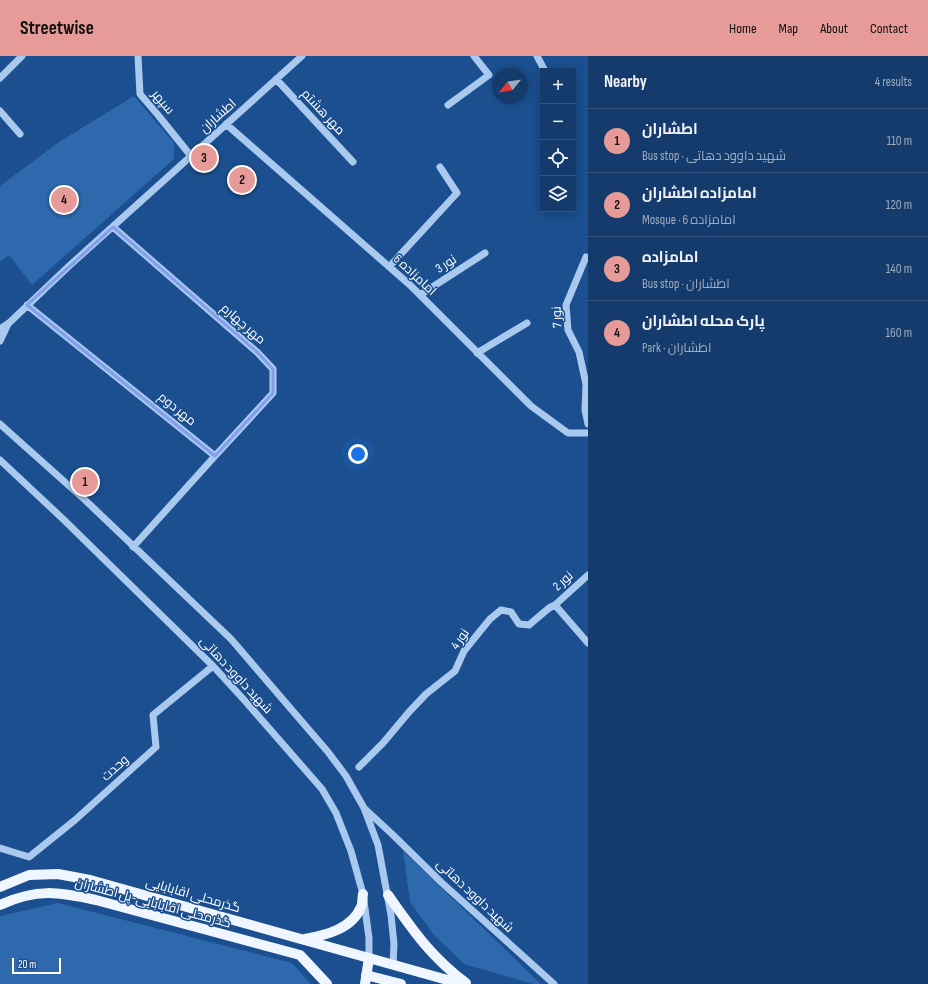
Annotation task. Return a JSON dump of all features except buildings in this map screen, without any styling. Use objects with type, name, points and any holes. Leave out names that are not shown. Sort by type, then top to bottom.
[{"type":"main road","name":"گذرمحلی اقابابایی","points":[[0,887],[29,875],[58,874],[90,880],[393,965]]},
{"type":"main road","name":"گذرمحلی اقابابایی-پل اطشاران","points":[[0,905],[17,898],[38,893],[66,894],[96,900],[300,955],[327,984]]},
{"type":"main road","points":[[305,940],[337,930],[353,920],[361,907],[363,894]]},
{"type":"main road","points":[[388,895],[418,938],[434,956],[467,984]]},
{"type":"main road","points":[[369,958],[366,979],[401,984]]},
{"type":"main road","points":[[389,982],[393,965],[462,984]]},
{"type":"street","points":[[0,78],[22,56]]},
{"type":"street","name":"سپهر","points":[[138,56],[140,94],[191,156]]},
{"type":"street","name":"اطشاران","points":[[0,329],[302,56]]},
{"type":"street","points":[[448,105],[489,75],[474,56]]},
{"type":"street","points":[[537,56],[543,68]]},
{"type":"street","name":"مهر هشتم","points":[[276,79],[353,162]]},
{"type":"street","points":[[0,111],[20,134]]},
{"type":"street","name":"امامزاده 6","points":[[226,124],[420,295],[531,406],[568,433],[588,433]]},
{"type":"street","points":[[389,267],[457,193],[440,167]]},
{"type":"street","name":"مهر چهارم","points":[[113,227],[257,352],[273,369],[273,393],[215,456]]},
{"type":"street","name":"نور 3","points":[[420,295],[485,253]]},
{"type":"street","name":"نور 7","points":[[586,257],[566,305],[568,330],[579,352],[586,384],[585,410],[588,424]]},
{"type":"street","name":"مهر دوم","points":[[28,304],[215,456]]},
{"type":"street","name":"اطشاران","points":[[0,341],[8,323]]},
{"type":"street","points":[[477,353],[527,324]]},
{"type":"street","name":"شهید داوود دهاتی","points":[[0,424],[85,500],[230,639],[328,752],[346,776],[364,808],[378,845],[388,895],[394,944],[393,965]]},
{"type":"street","points":[[133,547],[215,456]]},
{"type":"street","name":"شهید داوود دهاتی","points":[[0,460],[63,519],[213,666],[322,789],[336,813],[346,838],[363,894],[369,938],[369,958]]},
{"type":"street","name":"نور 2","points":[[554,605],[588,575]]},
{"type":"street","points":[[554,605],[588,643]]},
{"type":"street","name":"نور 4","points":[[359,767],[384,743],[426,694],[455,671],[464,652],[490,619],[501,610],[511,612],[519,624],[529,625],[554,605]]},
{"type":"street","name":"وحدت","points":[[0,848],[29,857],[75,820],[156,747],[152,715],[213,666]]},
{"type":"street","name":"شهید داوود دهاتی","points":[[364,808],[442,883],[554,984]]},
{"type":"highlighted area","points":[[113,227],[257,352],[273,369],[273,393],[215,456],[27,305]]},
{"type":"shaded area","points":[[134,96],[174,143],[174,159],[32,285],[9,255],[0,262],[0,186],[59,142]]},
{"type":"shaded area","points":[[403,851],[541,984],[533,984],[464,964],[434,935],[410,902]]},
{"type":"shaded area","points":[[58,903],[292,963],[311,984],[0,984],[0,917]]},
{"type":"place","name":"امامزاده","points":[[204,158]]},
{"type":"place","name":"امامزاده اطشاران","points":[[242,180]]},
{"type":"place","name":"پارک محله اطشاران","points":[[64,200]]},
{"type":"place","name":"اطشاران","points":[[85,482]]}]
